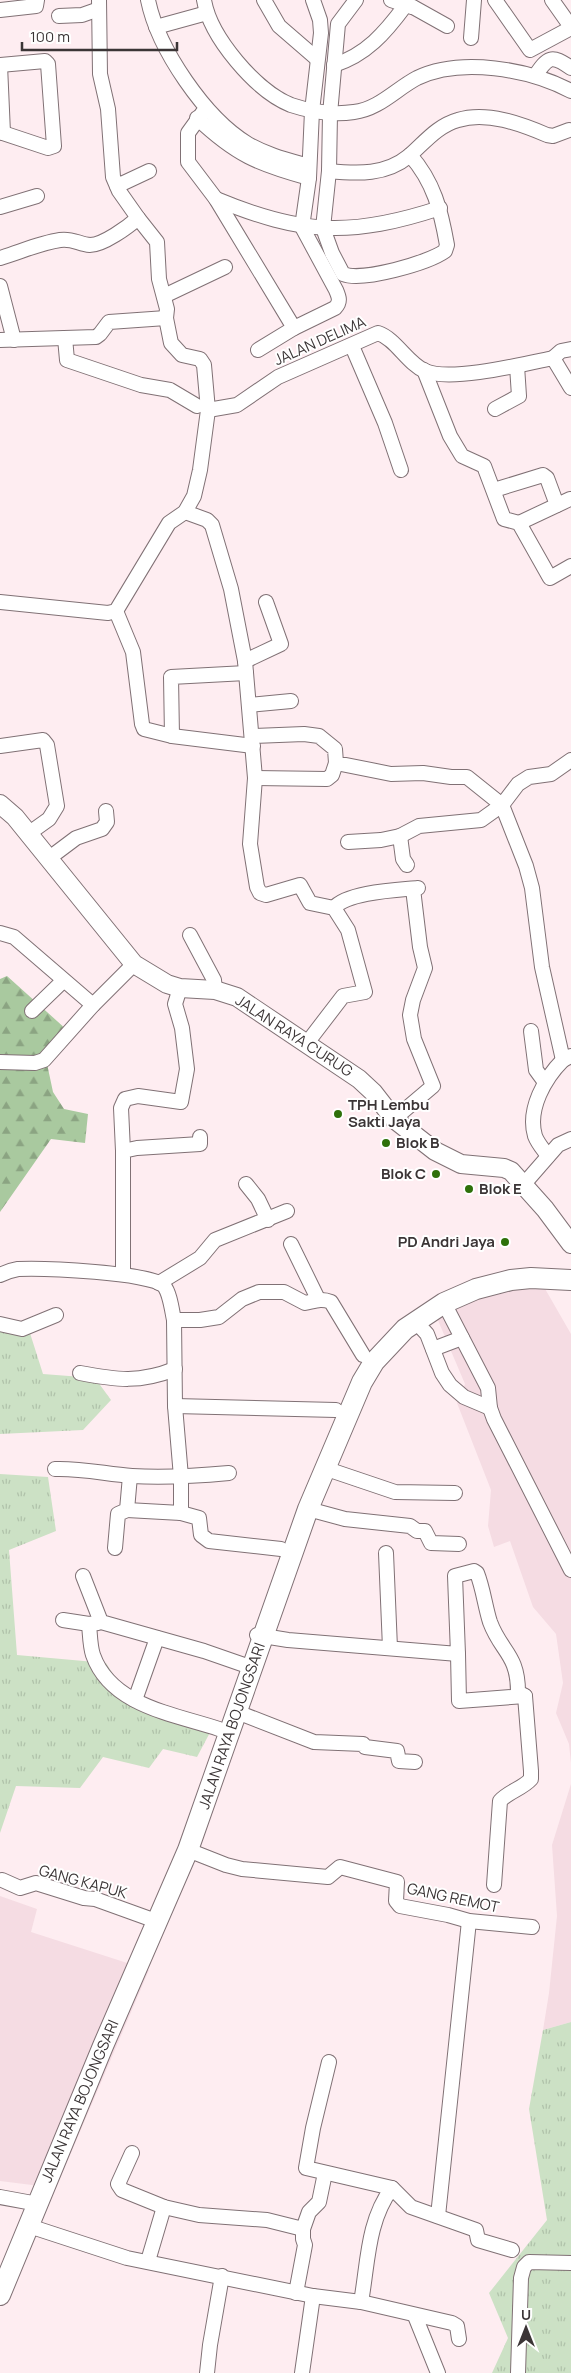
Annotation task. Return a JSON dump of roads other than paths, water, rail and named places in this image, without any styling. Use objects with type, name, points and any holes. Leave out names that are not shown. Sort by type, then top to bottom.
[{"type":"highway","name":"JALAN RAYA BOJONGSARI","points":[[258,1635],[281,1549],[336,1410],[363,1355],[402,1317],[438,1293],[471,1278],[512,1268],[571,1268]]},
{"type":"highway","name":"JALAN RAYA BOJONGSARI","points":[[0,2268],[32,2202],[151,1919],[219,1729],[247,1666],[324,1468],[358,1390],[374,1362],[389,1344],[416,1321],[444,1303],[476,1289],[511,1280],[531,1278],[571,1280]]},
{"type":"highway","name":"JALAN RAYA BOJONGSARI","points":[[151,1919],[188,1850],[237,1712],[247,1666]]},
{"type":"highway","name":"JALAN RAYA BOJONGSARI","points":[[0,2295],[29,2226],[32,2202]]},
{"type":"main road","name":"JALAN RAYA CURUG","points":[[0,804],[15,817],[134,964],[158,980],[180,988],[215,990],[237,997],[368,1086],[394,1119],[425,1144],[454,1160],[470,1165],[504,1168],[524,1184],[571,1244]]},
{"type":"street","points":[[0,10],[31,8],[36,6],[37,0]]},
{"type":"street","points":[[148,0],[156,27],[202,113],[226,145],[251,159],[309,172]]},
{"type":"street","points":[[264,0],[279,26],[316,58]]},
{"type":"street","points":[[258,350],[294,328],[335,308],[339,304],[339,298],[302,227],[309,172],[316,58],[321,33],[320,20],[313,0]]},
{"type":"street","points":[[356,0],[338,24],[330,114],[330,171],[323,228],[343,274],[354,277],[415,264],[445,251],[447,245],[440,208],[421,168],[410,155]]},
{"type":"street","points":[[391,0],[412,4],[447,26]]},
{"type":"street","points":[[471,38],[474,0]]},
{"type":"street","points":[[495,0],[530,50],[571,28],[552,0]]},
{"type":"street","points":[[59,16],[82,16],[99,4]]},
{"type":"street","points":[[1,600],[108,613],[116,611],[169,523],[185,512],[197,484],[204,365],[200,359],[182,355],[173,348],[166,318],[164,296],[159,279],[157,242],[138,218],[113,177],[108,109],[100,74],[99,4]]},
{"type":"street","points":[[334,65],[353,58],[376,41],[412,4]]},
{"type":"street","points":[[156,27],[206,6],[226,47],[258,83],[290,104],[330,114],[364,110],[379,104],[415,79],[440,71],[462,68],[493,69],[535,76],[571,91]]},
{"type":"street","points":[[320,20],[338,24]]},
{"type":"street","points":[[535,76],[545,61],[549,59],[554,58],[571,68]]},
{"type":"street","points":[[45,61],[48,64],[54,146],[48,148],[2,132],[0,65],[45,61]]},
{"type":"street","points":[[202,113],[188,133],[188,162],[216,199],[294,328]]},
{"type":"street","points":[[330,171],[368,173],[398,164],[440,128],[458,120],[469,118],[512,122],[553,136],[569,130]]},
{"type":"street","points":[[117,186],[150,171]]},
{"type":"street","points":[[0,206],[37,196]]},
{"type":"street","points":[[216,199],[252,214],[302,227],[323,228],[377,226],[401,221],[440,208]]},
{"type":"street","points":[[241,239],[245,222],[252,214]]},
{"type":"street","points":[[0,258],[57,240],[69,239],[77,243],[95,244],[118,233],[138,218]]},
{"type":"street","points":[[164,296],[225,267]]},
{"type":"street","points":[[0,286],[7,340],[98,336],[109,322],[166,318]]},
{"type":"street","name":"JALAN DELIMA","points":[[202,408],[237,406],[278,378],[378,333],[424,370],[446,375],[517,366],[553,358],[561,351],[571,349]]},
{"type":"street","points":[[65,338],[67,360],[141,386],[170,390],[202,408]]},
{"type":"street","points":[[352,346],[385,423],[401,470]]},
{"type":"street","points":[[553,358],[571,388]]},
{"type":"street","points":[[495,409],[519,396],[517,366]]},
{"type":"street","points":[[424,370],[450,436],[462,456],[484,466],[504,519],[518,523],[567,501],[543,475],[494,490]]},
{"type":"street","points":[[185,512],[206,520],[212,525],[231,589],[245,667],[249,705],[255,778],[250,844],[260,892],[266,895],[300,885],[310,903],[334,908],[348,930],[365,992],[343,996],[307,1044]]},
{"type":"street","points":[[518,523],[550,578],[571,566]]},
{"type":"street","points":[[172,736],[171,676],[245,667],[281,644],[266,602]]},
{"type":"street","points":[[116,611],[132,652],[142,724],[148,730],[172,736],[252,741],[304,734],[319,736],[335,749],[336,763],[332,776],[327,779],[255,778]]},
{"type":"street","points":[[249,705],[291,701]]},
{"type":"street","points":[[0,746],[43,740],[47,745],[57,806],[49,819],[28,834]]},
{"type":"street","points":[[348,842],[381,840],[400,836],[419,826],[482,820],[502,805],[518,784],[529,777],[551,774],[571,760]]},
{"type":"street","points":[[336,763],[391,774],[423,773],[467,777],[502,805],[532,888],[541,958],[567,1058],[544,1081],[534,1118],[534,1128],[538,1142],[548,1156]]},
{"type":"street","points":[[48,858],[76,838],[102,829],[107,822],[106,811]]},
{"type":"street","points":[[400,836],[403,859],[407,865]]},
{"type":"street","points":[[334,908],[337,904],[349,899],[416,888],[420,947],[425,968],[413,1000],[410,1015],[414,1039],[433,1086],[394,1119]]},
{"type":"street","points":[[0,933],[14,937],[93,1006]]},
{"type":"street","points":[[190,935],[214,980],[215,990]]},
{"type":"street","points":[[0,1062],[35,1063],[44,1060],[134,964]]},
{"type":"street","points":[[32,1011],[63,981]]},
{"type":"street","points":[[123,1274],[121,1108],[125,1099],[138,1096],[179,1103],[187,1069],[182,1028],[175,1004],[180,988]]},
{"type":"street","points":[[531,1031],[536,1070],[544,1081]]},
{"type":"street","points":[[123,1151],[137,1148],[200,1144],[200,1137]]},
{"type":"street","points":[[524,1184],[558,1146],[571,1139]]},
{"type":"street","points":[[246,1184],[258,1199],[268,1220]]},
{"type":"street","points":[[159,1283],[200,1258],[215,1240],[287,1211]]},
{"type":"street","points":[[291,1244],[318,1299]]},
{"type":"street","points":[[0,1275],[8,1271],[26,1269],[123,1274],[159,1283],[166,1291],[174,1320],[175,1406],[181,1477],[181,1512]]},
{"type":"street","points":[[174,1320],[200,1320],[219,1316],[242,1300],[259,1292],[284,1292],[305,1303],[318,1299],[331,1302],[363,1355]]},
{"type":"street","points":[[444,1303],[488,1388],[490,1408],[571,1570]]},
{"type":"street","points":[[0,1324],[22,1329],[56,1315]]},
{"type":"street","points":[[416,1321],[427,1334],[442,1373],[450,1385],[464,1397],[490,1408]]},
{"type":"street","points":[[433,1349],[462,1338]]},
{"type":"street","points":[[80,1373],[129,1380],[146,1379],[175,1369]]},
{"type":"street","points":[[175,1406],[336,1410]]},
{"type":"street","points":[[324,1468],[395,1492],[456,1493]]},
{"type":"street","points":[[54,1469],[90,1470],[130,1476],[181,1477],[229,1473]]},
{"type":"street","points":[[127,1510],[130,1476]]},
{"type":"street","points":[[308,1509],[345,1519],[410,1526],[417,1531],[425,1531],[431,1543],[459,1544]]},
{"type":"street","points":[[115,1548],[118,1514],[127,1510],[181,1512],[199,1518],[201,1536],[209,1541],[281,1549]]},
{"type":"street","points":[[386,1553],[390,1648]]},
{"type":"street","points":[[474,1571],[479,1577],[496,1635],[513,1660],[518,1692],[525,1696],[459,1701],[456,1576],[474,1571]]},
{"type":"street","points":[[83,1576],[95,1623],[93,1654],[113,1687],[124,1695],[161,1711],[219,1729]]},
{"type":"street","points":[[63,1620],[95,1623],[157,1638],[247,1666]]},
{"type":"street","points":[[258,1635],[458,1654]]},
{"type":"street","points":[[135,1700],[157,1638]]},
{"type":"street","points":[[494,1886],[500,1801],[510,1792],[524,1786],[531,1779],[525,1696]]},
{"type":"street","points":[[237,1712],[314,1742],[363,1744],[365,1747],[397,1751],[399,1761],[415,1762]]},
{"type":"street","name":"GANG REMOT","points":[[188,1850],[226,1866],[299,1875],[328,1877],[340,1867],[397,1882],[396,1901],[400,1906],[448,1914],[469,1921],[532,1927]]},
{"type":"street","name":"GANG KAPUK","points":[[2,1880],[20,1888],[36,1883],[84,1898],[106,1902],[151,1919]]},
{"type":"street","points":[[438,2216],[469,1921]]},
{"type":"street","points":[[329,2062],[306,2168],[373,2182],[392,2188],[411,2207],[476,2230],[478,2240],[512,2250]]},
{"type":"street","points":[[132,2153],[118,2188],[164,2207],[199,2215],[267,2220],[303,2229]]},
{"type":"street","points":[[296,2292],[305,2245],[303,2229],[310,2212],[319,2202],[325,2173]]},
{"type":"street","points":[[361,2302],[376,2216],[392,2188]]},
{"type":"street","points":[[0,2197],[32,2202]]},
{"type":"street","points":[[148,2262],[164,2207]]},
{"type":"street","points":[[29,2226],[106,2252],[148,2262],[312,2296],[361,2302],[455,2324],[459,2339]]},
{"type":"street","points":[[518,2373],[521,2278],[524,2267],[530,2262],[571,2263]]},
{"type":"street","points":[[207,2373],[222,2276]]},
{"type":"street","points":[[302,2373],[312,2296]]},
{"type":"street","points":[[415,2316],[438,2373]]},
{"type":"place","name":"TPH Lembu Sakti Jaya","points":[[338,1114]]},
{"type":"place","name":"Blok B","points":[[386,1143]]},
{"type":"place","name":"Blok C","points":[[436,1174]]},
{"type":"place","name":"Blok E","points":[[469,1189]]},
{"type":"place","name":"PD Andri Jaya","points":[[505,1242]]}]
